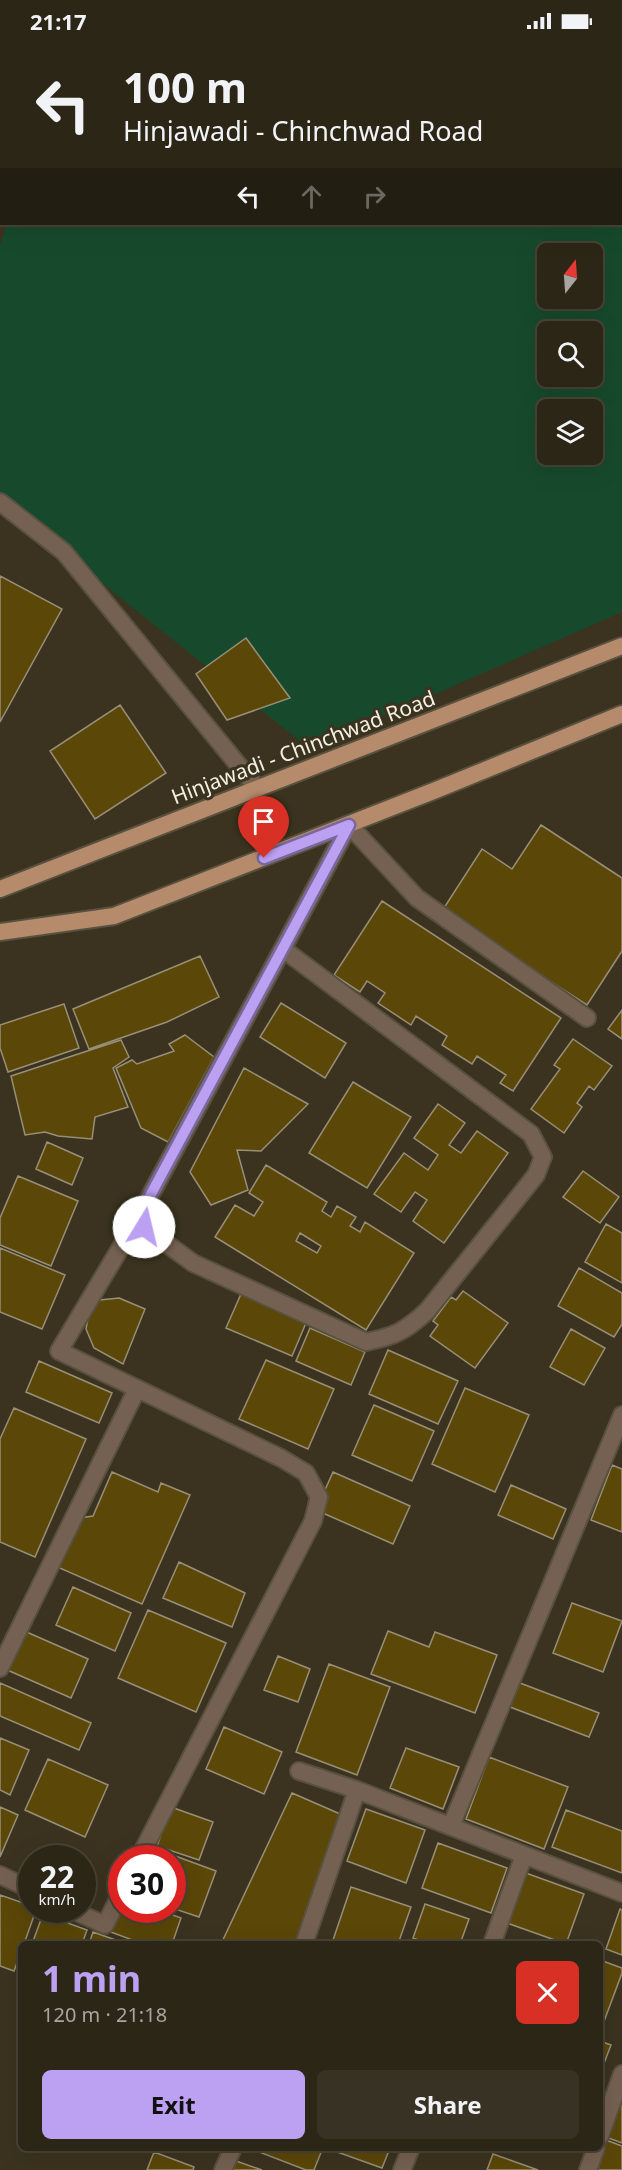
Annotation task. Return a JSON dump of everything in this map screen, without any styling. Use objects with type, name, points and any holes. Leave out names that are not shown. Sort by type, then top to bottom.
[{"type":"main road","name":"Hinjawadi - Chinchwad Road","points":[[0,889],[622,646]]},
{"type":"main road","points":[[0,932],[114,916],[349,825],[622,714]]},
{"type":"street","points":[[0,502],[64,552],[258,789]]},
{"type":"street","points":[[146,1845],[313,1521],[319,1497],[306,1473],[290,1463],[59,1351],[143,1209],[349,825],[417,898],[587,1018]]},
{"type":"street","points":[[143,1209],[144,1227],[193,1263],[366,1342],[392,1337],[414,1323],[427,1311],[536,1175],[543,1157],[531,1134],[283,949]]},
{"type":"street","points":[[0,1668],[137,1389]]},
{"type":"street","points":[[451,1826],[622,1415]]},
{"type":"street","points":[[300,1771],[357,1790],[622,1893]]},
{"type":"street","points":[[305,1941],[357,1790]]},
{"type":"street","points":[[493,1941],[524,1855]]},
{"type":"street","points":[[0,1875],[18,1883]]},
{"type":"street","points":[[96,1921],[105,1925],[108,1919]]},
{"type":"street","points":[[603,2128],[622,2074]]},
{"type":"street","points":[[223,2170],[232,2151]]},
{"type":"street","points":[[402,2170],[410,2151]]},
{"type":"street","points":[[588,2170],[595,2151]]},
{"type":"green space","points":[[7,225],[622,225],[622,612],[310,749],[0,502],[0,245]]},
{"type":"building","points":[[0,576],[62,609],[0,722]]},
{"type":"building","points":[[246,638],[290,698],[227,720],[196,674]]},
{"type":"building","points":[[120,705],[166,773],[95,819],[50,751]]},
{"type":"building","points":[[541,825],[622,878],[622,951],[587,1005],[442,911],[482,849],[512,869]]},
{"type":"building","points":[[382,901],[561,1018],[513,1091],[500,1083],[506,1075],[477,1056],[472,1064],[442,1045],[447,1036],[416,1016],[411,1025],[378,1003],[385,993],[367,981],[360,992],[334,975]]},
{"type":"building","points":[[200,956],[219,997],[167,1022],[89,1049],[73,1009]]},
{"type":"building","points":[[281,1003],[346,1043],[325,1078],[260,1037]]},
{"type":"building","points":[[64,1004],[79,1048],[8,1072],[0,1048],[0,1025]]},
{"type":"building","points":[[622,1010],[622,1039],[608,1029]]},
{"type":"building","points":[[185,1035],[214,1057],[168,1142],[141,1128],[116,1068],[132,1060],[137,1064],[174,1051],[169,1044]]},
{"type":"building","points":[[573,1039],[612,1066],[594,1090],[589,1086],[577,1103],[582,1107],[564,1133],[531,1109],[560,1069],[554,1065]]},
{"type":"building","points":[[121,1040],[129,1057],[113,1068],[128,1107],[95,1117],[92,1139],[58,1136],[45,1132],[25,1135],[11,1076]]},
{"type":"building","points":[[244,1068],[308,1104],[261,1151],[237,1150],[248,1190],[211,1205],[190,1172]]},
{"type":"building","points":[[353,1082],[411,1117],[367,1188],[309,1153]]},
{"type":"building","points":[[438,1104],[465,1123],[449,1145],[461,1153],[477,1131],[508,1153],[444,1243],[413,1221],[427,1200],[415,1192],[401,1212],[374,1194],[404,1153],[428,1170],[438,1155],[414,1138]]},
{"type":"building","points":[[47,1142],[83,1158],[72,1185],[36,1169]]},
{"type":"building","points":[[266,1165],[327,1202],[322,1211],[331,1217],[337,1206],[356,1217],[350,1226],[360,1232],[365,1222],[414,1253],[366,1330],[215,1237],[235,1205],[254,1216],[263,1202],[249,1193]],"holes":[[[300,1233],[321,1246],[317,1253],[296,1241]]]},
{"type":"building","points":[[583,1171],[619,1197],[600,1223],[563,1197]]},
{"type":"building","points":[[18,1176],[78,1201],[51,1266],[0,1245],[0,1218]]},
{"type":"building","points":[[606,1224],[622,1233],[622,1283],[585,1262]]},
{"type":"building","points":[[0,1248],[65,1275],[42,1329],[0,1312]]},
{"type":"building","points":[[579,1268],[622,1293],[622,1324],[614,1337],[558,1306]]},
{"type":"building","points":[[463,1291],[508,1323],[475,1368],[430,1336],[438,1325],[433,1321],[451,1297],[456,1300]]},
{"type":"building","points":[[241,1294],[306,1323],[292,1356],[226,1328]]},
{"type":"building","points":[[119,1298],[145,1309],[123,1364],[94,1348],[86,1329],[89,1312],[100,1300]]},
{"type":"building","points":[[310,1328],[365,1352],[351,1385],[296,1361]]},
{"type":"building","points":[[571,1329],[605,1348],[584,1385],[550,1367]]},
{"type":"building","points":[[388,1350],[458,1381],[438,1424],[369,1394]]},
{"type":"building","points":[[266,1360],[334,1389],[308,1449],[239,1419]]},
{"type":"building","points":[[39,1361],[112,1393],[99,1423],[26,1392]]},
{"type":"building","points":[[465,1388],[529,1415],[495,1492],[432,1464]]},
{"type":"building","points":[[374,1405],[434,1431],[412,1481],[352,1455]]},
{"type":"building","points":[[14,1408],[86,1439],[35,1557],[0,1542],[0,1439]]},
{"type":"building","points":[[612,1465],[622,1469],[622,1532],[591,1520]]},
{"type":"building","points":[[112,1472],[158,1492],[161,1483],[190,1495],[142,1604],[55,1566],[79,1518],[93,1516]]},
{"type":"building","points":[[333,1472],[410,1506],[393,1544],[316,1510]]},
{"type":"building","points":[[511,1485],[566,1509],[553,1539],[498,1515]]},
{"type":"building","points":[[179,1562],[245,1593],[232,1627],[163,1598]]},
{"type":"building","points":[[73,1587],[131,1613],[115,1651],[56,1625]]},
{"type":"building","points":[[572,1603],[622,1621],[603,1672],[553,1653]]},
{"type":"building","points":[[148,1610],[226,1643],[196,1712],[118,1678]]},
{"type":"building","points":[[22,1630],[88,1659],[71,1698],[5,1669]]},
{"type":"building","points":[[388,1631],[429,1647],[435,1632],[497,1655],[475,1713],[371,1674]]},
{"type":"building","points":[[278,1656],[310,1669],[298,1702],[264,1690]]},
{"type":"building","points":[[329,1664],[390,1687],[357,1775],[296,1752]]},
{"type":"building","points":[[0,1683],[91,1723],[79,1750],[0,1716]]},
{"type":"building","points":[[520,1683],[599,1713],[589,1737],[510,1707]]},
{"type":"building","points":[[224,1727],[282,1752],[264,1794],[206,1769]]},
{"type":"building","points":[[0,1738],[29,1750],[10,1795],[0,1790]]},
{"type":"building","points":[[406,1748],[459,1767],[443,1809],[390,1788]]},
{"type":"building","points":[[489,1757],[568,1787],[544,1849],[466,1819]]},
{"type":"building","points":[[48,1759],[108,1785],[85,1837],[25,1810]]},
{"type":"building","points":[[292,1793],[347,1817],[301,1941],[222,1941]]},
{"type":"building","points":[[0,1807],[18,1815],[0,1857]]},
{"type":"building","points":[[171,1807],[213,1822],[199,1860],[186,1856],[186,1845],[157,1845]]},
{"type":"building","points":[[366,1809],[425,1830],[406,1883],[347,1861]]},
{"type":"building","points":[[566,1810],[622,1831],[622,1873],[552,1847]]},
{"type":"building","points":[[438,1843],[507,1868],[491,1913],[422,1888]]},
{"type":"building","points":[[186,1860],[216,1871],[199,1917],[186,1913]]},
{"type":"building","points":[[523,1872],[584,1894],[567,1941],[558,1941],[504,1922]]},
{"type":"building","points":[[351,1887],[411,1907],[399,1941],[333,1941]]},
{"type":"building","points":[[0,1895],[18,1901],[18,1923],[31,1923],[25,1941],[18,1941],[18,1960],[14,1971],[0,1966]]},
{"type":"building","points":[[425,1904],[469,1919],[461,1941],[421,1941],[413,1938]]},
{"type":"building","points":[[620,1909],[622,1910],[622,1955],[606,1949]]},
{"type":"building","points":[[40,1923],[68,1923],[87,1930],[83,1941],[33,1941]]},
{"type":"building","points":[[114,1923],[179,1923],[173,1941],[135,1941],[111,1932]]},
{"type":"building","points":[[93,1932],[118,1941],[90,1941]]},
{"type":"building","points":[[603,1961],[622,1968],[603,2024]]},
{"type":"building","points":[[603,2042],[611,2045],[603,2066]]},
{"type":"building","points":[[622,2093],[622,2143],[606,2137]]},
{"type":"building","points":[[606,2140],[622,2146],[622,2170],[595,2170]]},
{"type":"building","points":[[257,2151],[322,2151],[314,2170],[306,2170]]},
{"type":"building","points":[[334,2151],[389,2151],[382,2168]]},
{"type":"building","points":[[154,2152],[194,2167],[193,2170],[147,2170]]},
{"type":"building","points":[[493,2154],[538,2170],[487,2170]]},
{"type":"building","points":[[236,2161],[262,2170],[233,2170]]},
{"type":"route","points":[[144,1227],[143,1209],[349,825],[264,858]]}]
